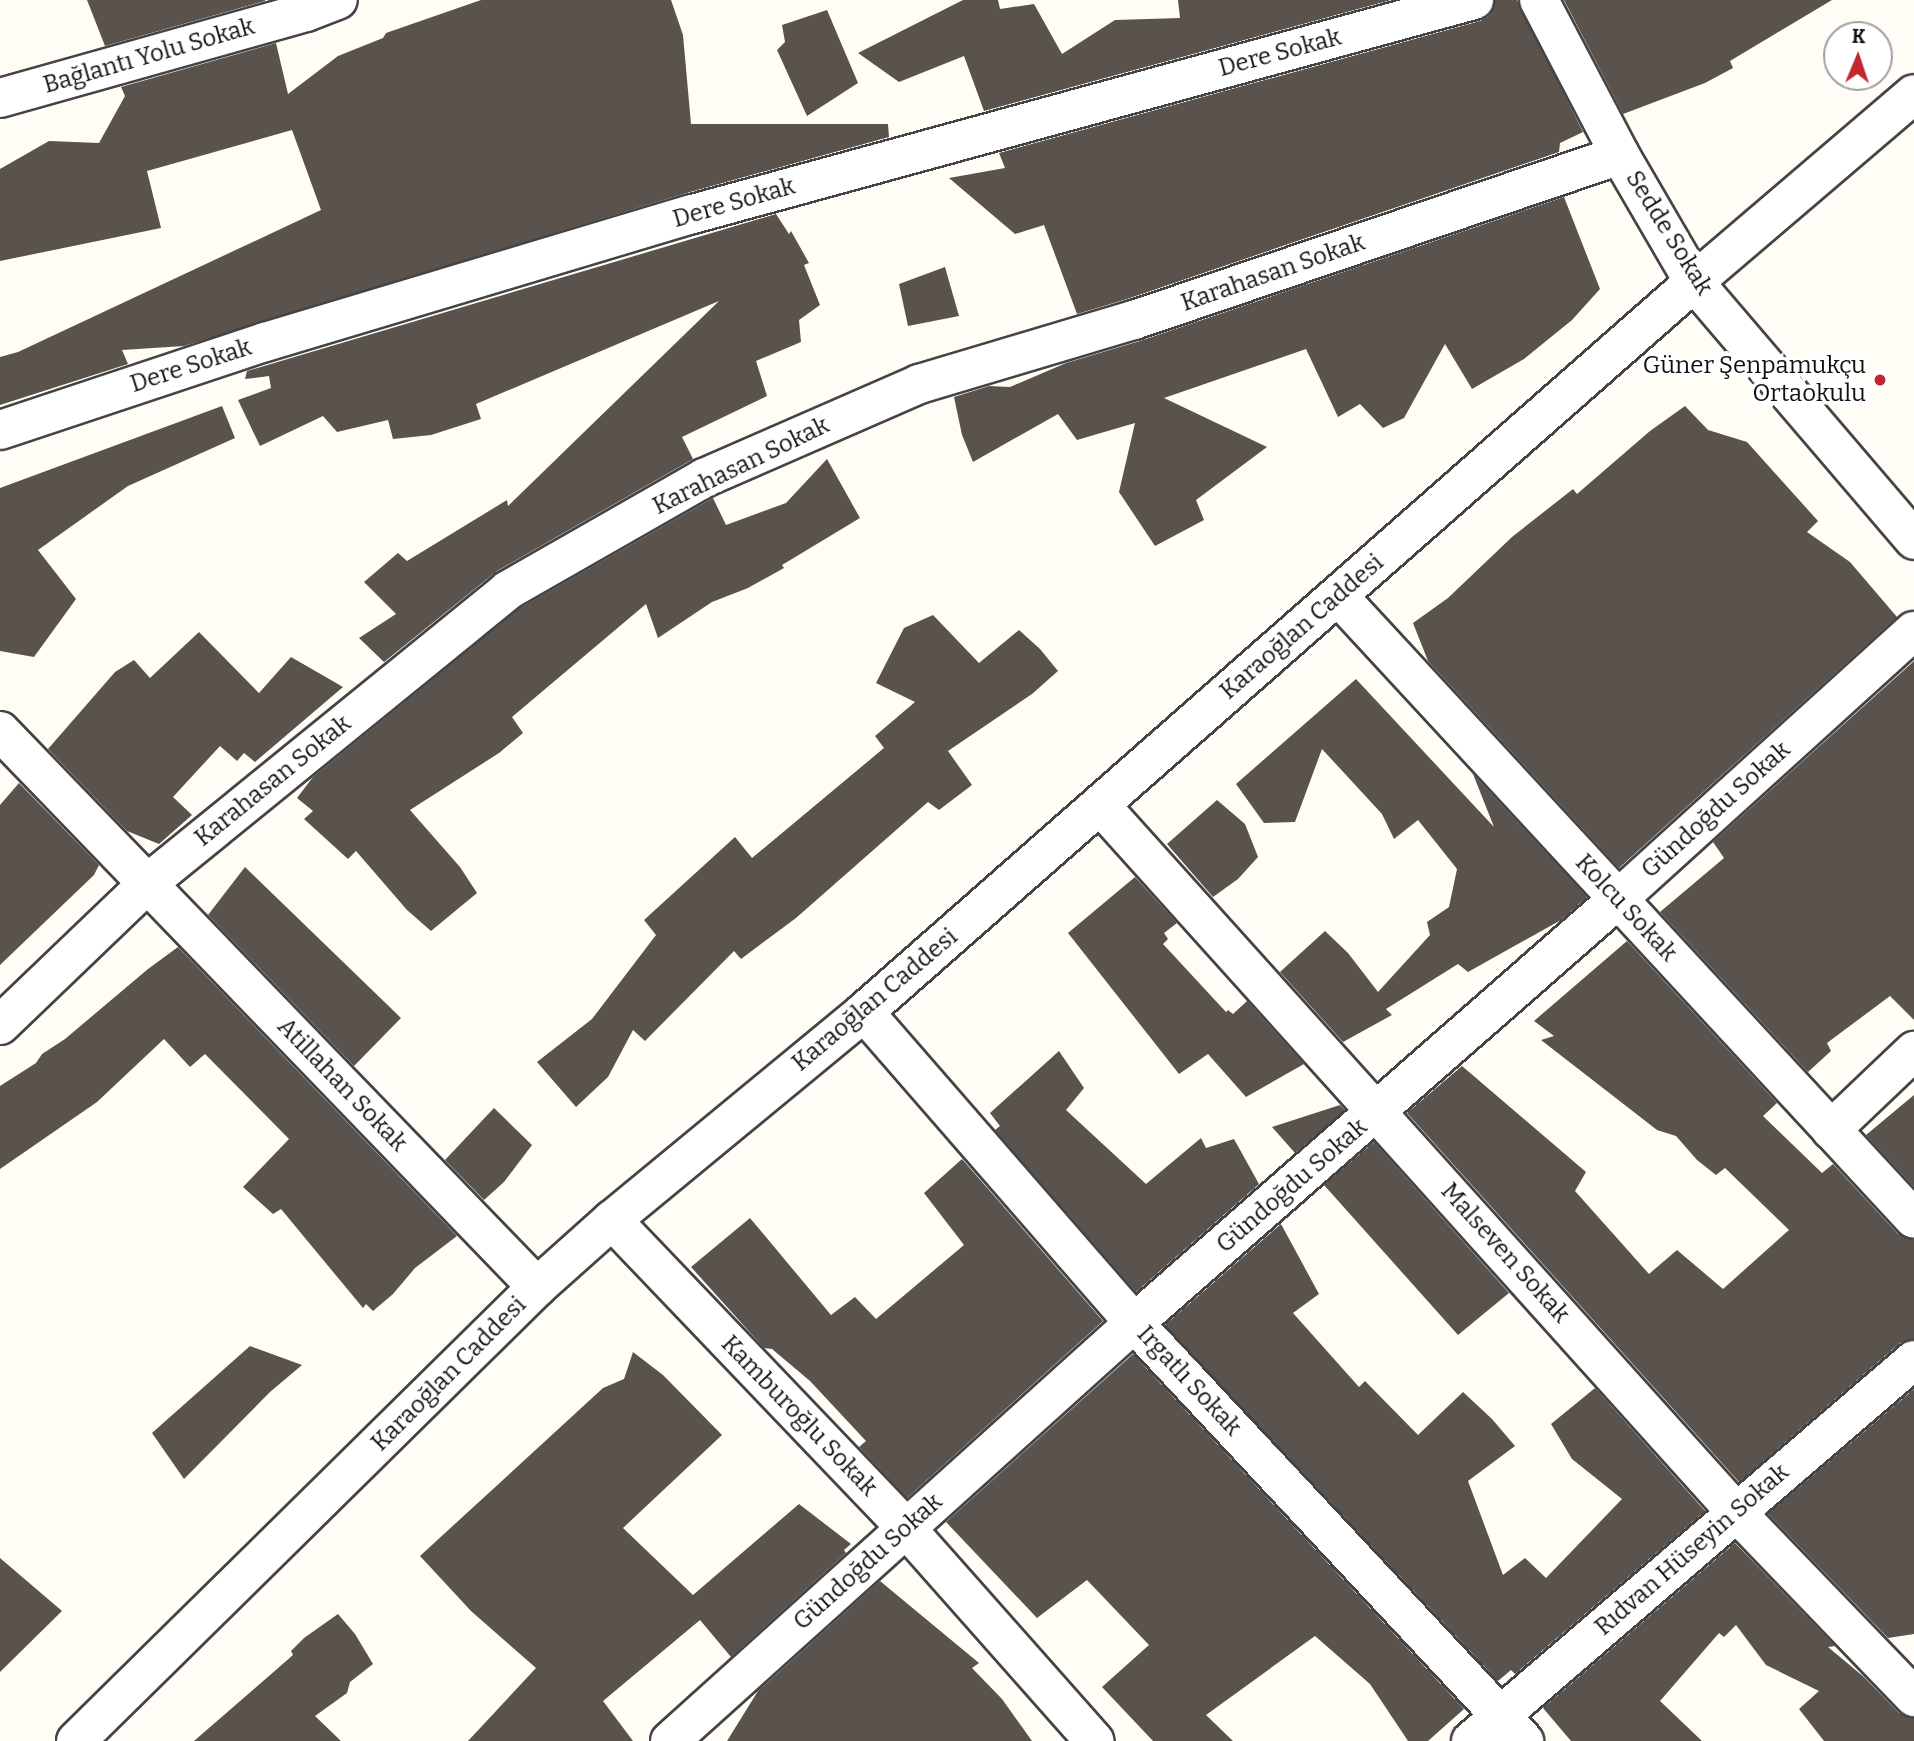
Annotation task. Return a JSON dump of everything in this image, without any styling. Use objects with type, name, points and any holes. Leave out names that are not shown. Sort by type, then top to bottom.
[{"type":"street","name":"Bağlantı Yolu Sokak","points":[[0,98],[306,12],[338,0]]},
{"type":"street","name":"Dere Sokak","points":[[0,430],[265,342],[689,215],[1474,0]]},
{"type":"street","name":"Sedde Sokak","points":[[1539,0],[1620,155],[1694,282],[1914,540]]},
{"type":"street","points":[[1694,282],[1914,94]]},
{"type":"street","name":"Karahasan Sokak","points":[[0,1025],[148,883],[508,590],[704,478],[919,384],[1134,320],[1620,155]]},
{"type":"street","name":"Karaoğlan Caddesi","points":[[76,1741],[537,1287],[612,1220],[864,1012],[1694,282]]},
{"type":"street","name":"Kolcu Sokak","points":[[1338,596],[1914,1219]]},
{"type":"street","name":"Gündoğdu Sokak","points":[[670,1741],[905,1527],[1618,899],[1914,631]]},
{"type":"street","name":"Atillahan Sokak","points":[[0,731],[537,1287]]},
{"type":"street","name":"Malseven Sokak","points":[[1100,805],[1737,1512],[1914,1697]]},
{"type":"street","name":"Irgatlı Sokak","points":[[864,1012],[1134,1323],[1513,1728]]},
{"type":"street","points":[[1831,1130],[1914,1051]]},
{"type":"street","name":"Kamburoğlu Sokak","points":[[612,1220],[905,1527],[1094,1741]]},
{"type":"street","name":"Rıdvan Hüseyin Sokak","points":[[1471,1741],[1513,1728],[1737,1512],[1914,1360]]},
{"type":"building","points":[[87,0],[265,0],[265,1],[105,46]]},
{"type":"building","points":[[481,0],[671,0],[683,35],[691,124],[888,124],[889,137],[683,194],[184,346],[122,350],[128,364],[0,405],[0,357],[18,352],[321,210],[292,130],[147,171],[161,228],[0,261],[0,169],[49,141],[99,143],[125,96],[121,87],[276,43],[288,94],[338,56],[383,38],[386,33]]},
{"type":"building","points":[[963,0],[998,0],[1000,9],[1034,4],[1062,54],[1115,20],[1180,18],[1178,0],[1391,0],[984,111],[964,56],[899,82],[858,53]]},
{"type":"building","points":[[1495,0],[1517,0],[1583,132],[1560,143],[1559,152],[1127,299],[1077,314],[1044,225],[1015,234],[949,178],[1005,168],[999,153],[1480,21],[1490,15]]},
{"type":"building","points":[[1564,0],[1832,0],[1730,61],[1733,68],[1705,83],[1623,114]]},
{"type":"building","points":[[827,10],[858,83],[807,116],[777,50],[785,42],[782,25]]},
{"type":"building","points":[[1564,197],[1600,289],[1572,320],[1524,359],[1472,389],[1445,344],[1404,418],[1383,428],[1360,404],[1338,417],[1306,349],[1164,398],[1267,447],[1196,500],[1204,520],[1155,546],[1119,492],[1135,423],[1077,440],[1058,414],[973,462],[962,435],[954,397],[989,386],[1010,387],[1066,363],[1140,341]]},
{"type":"building","points":[[776,214],[789,234],[791,231],[809,263],[804,265],[820,305],[799,320],[801,342],[756,361],[767,396],[682,437],[693,459],[497,571],[384,662],[359,638],[396,614],[364,582],[398,553],[407,561],[507,500],[508,506],[719,301],[476,404],[481,419],[431,435],[393,439],[388,420],[337,432],[323,416],[260,446],[238,400],[271,388],[269,376],[245,379],[247,371]]},
{"type":"building","points":[[945,267],[959,316],[908,326],[899,284]]},
{"type":"building","points":[[222,406],[235,438],[128,486],[38,550],[76,599],[34,657],[0,651],[0,488]]},
{"type":"building","points":[[1685,406],[1708,430],[1747,442],[1818,521],[1807,532],[1850,562],[1897,617],[1619,868],[1428,661],[1413,623],[1448,598],[1512,537],[1573,489],[1577,494],[1650,431]]},
{"type":"building","points":[[827,459],[860,518],[782,565],[784,568],[748,588],[712,602],[658,638],[646,604],[512,717],[523,733],[499,753],[410,810],[460,867],[477,893],[431,931],[407,910],[356,851],[348,859],[304,819],[313,811],[297,798],[313,777],[520,608],[713,498],[726,525],[786,503]]},
{"type":"building","points":[[933,615],[979,663],[1019,630],[1040,649],[1058,671],[1032,694],[948,751],[972,785],[939,810],[928,802],[796,918],[741,959],[734,951],[645,1041],[633,1030],[608,1077],[576,1107],[537,1062],[592,1019],[656,935],[644,920],[735,837],[752,858],[884,748],[875,736],[915,702],[876,683],[904,628]]},
{"type":"building","points":[[199,632],[259,693],[291,657],[343,687],[255,762],[244,753],[237,761],[220,746],[173,797],[192,815],[159,844],[127,831],[48,749],[115,672],[134,660],[150,678]]},
{"type":"building","points":[[1914,661],[1914,1020],[1890,996],[1827,1043],[1831,1051],[1808,1072],[1660,912],[1724,858],[1713,842]]},
{"type":"building","points":[[1356,679],[1494,827],[1473,774],[1587,897],[1561,920],[1468,972],[1458,964],[1386,1009],[1392,1015],[1343,1042],[1280,972],[1325,931],[1348,953],[1378,992],[1430,935],[1427,922],[1449,907],[1457,869],[1418,820],[1394,839],[1382,814],[1322,749],[1295,822],[1264,823],[1236,784]]},
{"type":"building","points":[[19,783],[99,865],[94,875],[0,965],[0,805]]},
{"type":"building","points":[[1217,800],[1245,824],[1258,857],[1238,879],[1213,897],[1167,844]]},
{"type":"building","points":[[245,867],[401,1018],[354,1066],[208,915]]},
{"type":"building","points":[[1135,877],[1177,923],[1164,933],[1168,939],[1163,944],[1226,1012],[1228,1010],[1233,1014],[1247,1001],[1304,1064],[1246,1097],[1208,1054],[1179,1074],[1068,933]]},
{"type":"building","points":[[1627,941],[1777,1103],[1763,1116],[1822,1173],[1833,1164],[1898,1234],[1914,1240],[1914,1339],[1900,1343],[1739,1482],[1407,1113],[1462,1066],[1586,1172],[1575,1191],[1649,1274],[1677,1250],[1723,1289],[1789,1230],[1725,1168],[1716,1175],[1697,1160],[1676,1136],[1657,1130],[1541,1040],[1554,1036],[1534,1021]]},
{"type":"building","points":[[178,947],[457,1236],[415,1268],[393,1294],[373,1311],[366,1304],[363,1308],[281,1209],[273,1214],[243,1187],[289,1139],[205,1054],[190,1067],[164,1039],[97,1102],[0,1169],[0,1086],[36,1063],[42,1054],[65,1039]]},
{"type":"building","points":[[1059,1051],[1084,1088],[1066,1110],[1146,1184],[1201,1138],[1206,1148],[1234,1139],[1259,1184],[1136,1292],[995,1130],[1000,1126],[990,1113]]},
{"type":"building","points":[[1914,1095],[1914,1187],[1866,1135]]},
{"type":"building","points":[[1340,1105],[1345,1110],[1295,1153],[1272,1127]]},
{"type":"building","points":[[494,1108],[532,1145],[504,1182],[484,1200],[445,1160]]},
{"type":"building","points":[[1374,1142],[1509,1293],[1458,1335],[1324,1185]]},
{"type":"building","points":[[962,1159],[1103,1321],[907,1498],[859,1447],[866,1441],[810,1381],[772,1349],[764,1348],[691,1267],[750,1218],[831,1315],[855,1297],[876,1319],[964,1245],[924,1193]]},
{"type":"building","points":[[1281,1224],[1319,1294],[1293,1313],[1359,1387],[1365,1381],[1418,1435],[1463,1392],[1492,1419],[1515,1446],[1468,1481],[1503,1575],[1525,1558],[1546,1578],[1622,1499],[1572,1459],[1551,1424],[1595,1388],[1705,1511],[1515,1674],[1511,1670],[1498,1681],[1165,1325]]},
{"type":"building","points":[[250,1346],[302,1365],[270,1392],[184,1479],[152,1433]]},
{"type":"building","points":[[633,1352],[663,1375],[722,1435],[623,1528],[693,1595],[799,1504],[851,1544],[844,1550],[846,1553],[731,1657],[700,1620],[603,1701],[633,1741],[468,1741],[536,1668],[471,1611],[420,1556],[603,1388],[624,1379]]},
{"type":"building","points":[[1133,1354],[1464,1709],[1428,1741],[1408,1741],[1370,1684],[1315,1636],[1206,1715],[1233,1741],[1153,1741],[1102,1687],[1149,1645],[1087,1580],[1037,1618],[946,1522]]},
{"type":"building","points":[[1914,1389],[1914,1634],[1888,1638],[1768,1514]]},
{"type":"building","points":[[1735,1543],[1835,1646],[1828,1647],[1864,1677],[1899,1713],[1914,1718],[1914,1741],[1824,1741],[1799,1709],[1819,1691],[1766,1665],[1736,1625],[1724,1637],[1719,1633],[1660,1701],[1702,1741],[1571,1741],[1543,1708]]},
{"type":"building","points":[[0,1558],[62,1611],[0,1672]]},
{"type":"building","points":[[880,1581],[979,1663],[972,1668],[1002,1699],[1032,1741],[727,1741],[758,1691]]},
{"type":"building","points":[[338,1614],[355,1634],[373,1664],[350,1682],[347,1693],[315,1716],[341,1741],[194,1741],[293,1655],[291,1651],[304,1638]]},
{"type":"place","name":"Güner Şenpamukçu Ortaokulu","points":[[1880,380]]}]
